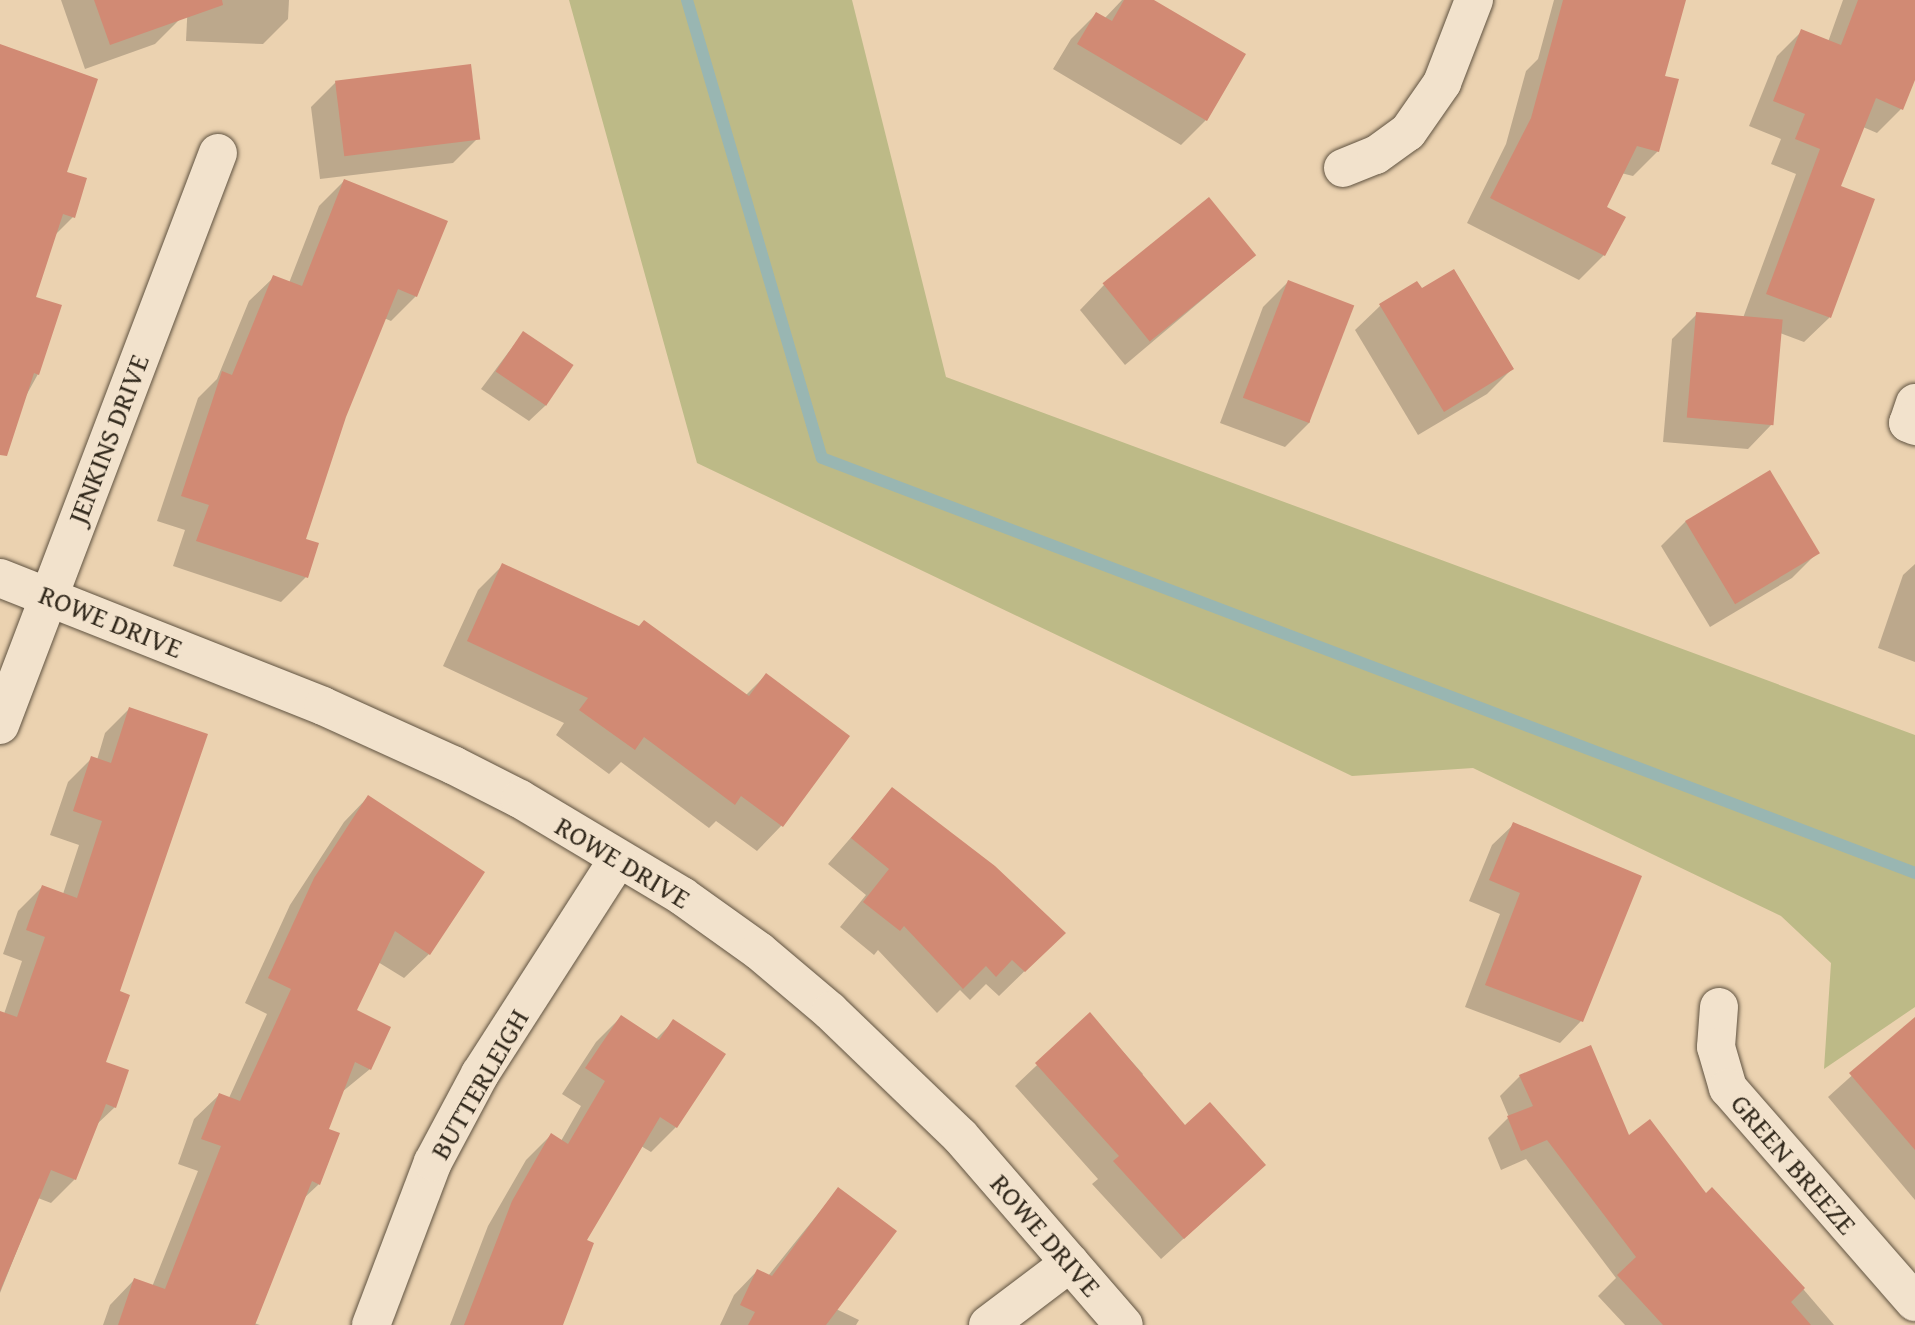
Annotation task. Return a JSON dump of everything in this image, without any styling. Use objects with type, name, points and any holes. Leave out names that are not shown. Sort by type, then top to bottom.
[{"type":"street","points":[[1343,168],[1376,155],[1409,132],[1442,83],[1474,0]]},
{"type":"street","name":"JENKINS DRIVE","points":[[0,725],[218,153]]},
{"type":"street","name":"ROWE DRIVE","points":[[0,578],[323,706],[442,760],[520,799],[682,896],[759,951],[830,1011],[960,1136],[1124,1325]]},
{"type":"street","name":"BUTTERLEIGH","points":[[371,1325],[438,1151],[480,1074],[618,859]]},
{"type":"street","name":"GREEN BREEZE","points":[[1719,1007],[1716,1047],[1728,1088],[1915,1302]]},
{"type":"street","points":[[988,1325],[1070,1264]]},
{"type":"shaded area","points":[[569,0],[852,0],[946,377],[1915,735],[1915,1007],[1824,1069],[1831,963],[1781,916],[1473,768],[1352,776],[697,463]]},
{"type":"building","points":[[94,0],[222,0],[223,5],[110,45]]},
{"type":"building","points":[[1124,0],[1154,0],[1246,54],[1207,121],[1077,44],[1096,12],[1112,21]]},
{"type":"building","points":[[1563,0],[1686,0],[1665,76],[1679,79],[1659,152],[1637,146],[1607,207],[1626,217],[1605,256],[1490,198],[1531,118]]},
{"type":"building","points":[[1858,0],[1915,0],[1915,80],[1903,110],[1876,98],[1841,186],[1875,199],[1831,318],[1766,294],[1820,149],[1795,139],[1805,114],[1773,101],[1801,29],[1841,45]]},
{"type":"building","points":[[0,44],[98,79],[67,172],[87,178],[75,218],[63,214],[36,297],[62,305],[39,375],[34,373],[7,456],[0,455]]},
{"type":"building","points":[[471,64],[480,139],[344,156],[335,81]]},
{"type":"building","points":[[344,179],[448,221],[417,297],[398,289],[346,417],[306,539],[319,543],[308,578],[196,541],[209,505],[181,496],[222,371],[232,375],[273,275],[302,286]]},
{"type":"building","points":[[1209,197],[1256,255],[1150,342],[1103,283]]},
{"type":"building","points":[[1454,269],[1514,369],[1444,412],[1379,304],[1417,281],[1422,288]]},
{"type":"building","points":[[1288,280],[1354,305],[1309,423],[1243,398]]},
{"type":"building","points":[[1696,312],[1783,320],[1773,425],[1687,418]]},
{"type":"building","points":[[523,331],[574,365],[546,406],[496,372]]},
{"type":"building","points":[[1770,470],[1820,553],[1735,604],[1685,521]]},
{"type":"building","points":[[502,563],[639,626],[644,620],[749,696],[766,673],[850,736],[783,827],[741,796],[735,805],[644,737],[635,750],[579,710],[588,698],[467,641]]},
{"type":"building","points":[[129,707],[208,734],[120,991],[130,995],[106,1062],[129,1070],[116,1108],[106,1104],[76,1180],[51,1170],[0,1291],[0,1011],[17,1017],[45,937],[26,930],[42,885],[77,898],[102,821],[73,811],[91,756],[111,763]]},
{"type":"building","points":[[892,787],[995,866],[1066,933],[1025,972],[1012,960],[996,977],[986,966],[963,989],[904,926],[900,931],[863,902],[889,869],[851,838]]},
{"type":"building","points":[[368,795],[485,872],[430,955],[395,931],[357,1010],[391,1027],[371,1070],[355,1062],[329,1129],[340,1133],[320,1185],[312,1181],[255,1325],[118,1325],[134,1278],[165,1289],[221,1146],[201,1139],[219,1093],[240,1101],[291,989],[268,978],[314,878]]},
{"type":"building","points":[[1513,822],[1642,876],[1583,1022],[1485,985],[1520,893],[1489,880]]},
{"type":"building","points":[[1090,1012],[1185,1125],[1210,1102],[1266,1165],[1184,1239],[1113,1161],[1119,1156],[1035,1063]]},
{"type":"building","points":[[621,1015],[659,1040],[673,1019],[726,1054],[677,1128],[660,1117],[587,1240],[594,1243],[563,1325],[464,1325],[512,1201],[551,1133],[568,1144],[605,1081],[585,1068]]},
{"type":"building","points":[[1915,1017],[1915,1150],[1849,1073]]},
{"type":"building","points":[[1591,1045],[1629,1135],[1650,1119],[1706,1193],[1712,1187],[1805,1288],[1791,1302],[1811,1325],[1663,1325],[1617,1275],[1636,1257],[1547,1140],[1521,1151],[1507,1116],[1533,1106],[1519,1075]]},
{"type":"building","points":[[838,1187],[897,1231],[826,1325],[748,1325],[755,1312],[740,1305],[757,1269],[772,1276]]},
{"type":"waterway","points":[[687,0],[822,458],[1915,873]]}]
